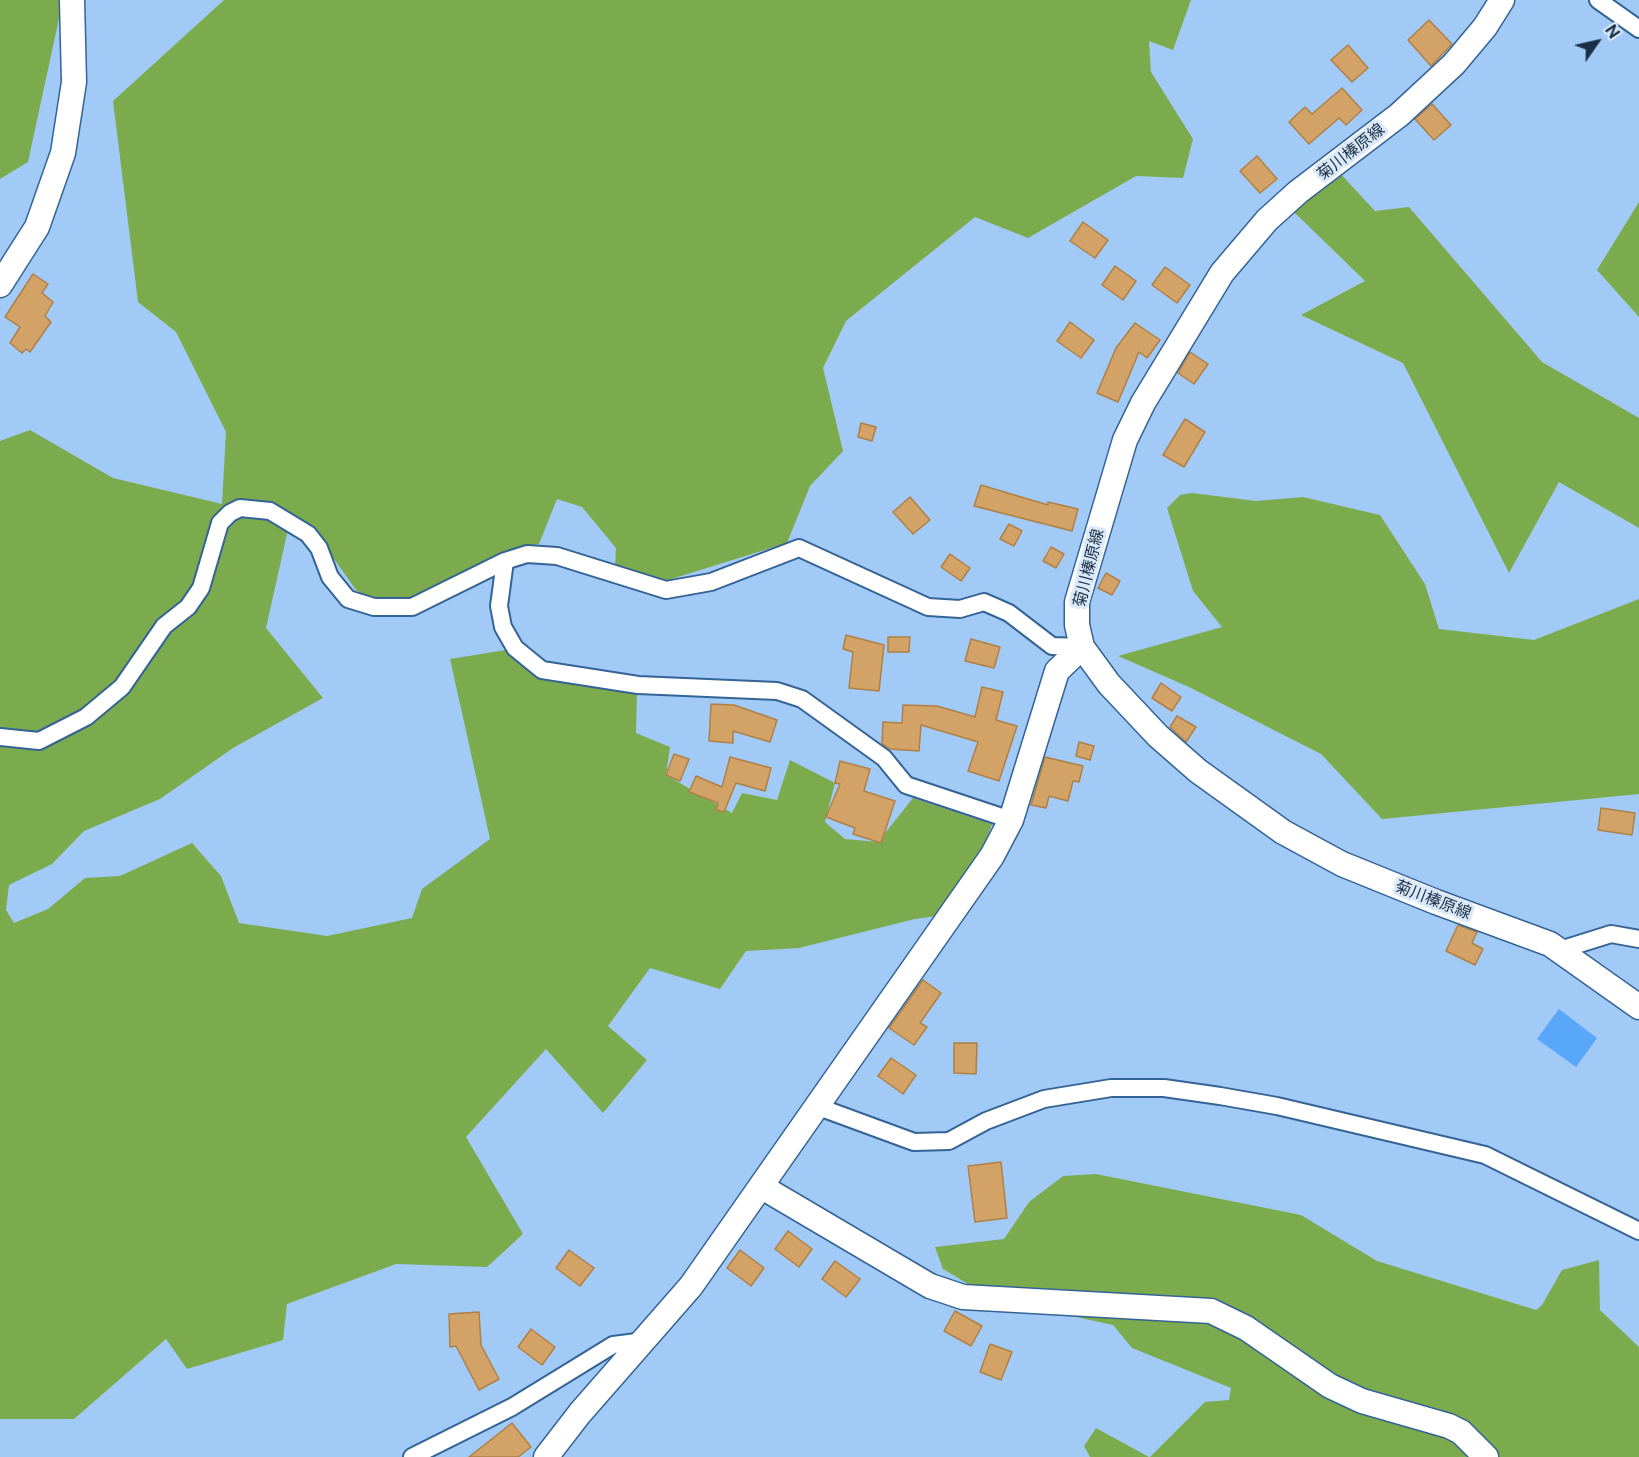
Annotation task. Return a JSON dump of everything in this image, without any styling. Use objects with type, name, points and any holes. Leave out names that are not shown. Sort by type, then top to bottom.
[{"type":"street","points":[[0,285],[37,227],[63,153],[74,81],[72,0]]},
{"type":"street","name":"菊川榛原線","points":[[1502,0],[1485,27],[1454,64],[1399,114],[1298,192],[1267,220],[1222,273],[1143,403],[1125,440],[1077,602],[1077,625],[1082,647],[1110,684],[1158,736],[1198,771],[1283,832],[1342,864],[1436,902],[1530,934],[1560,950],[1639,1007]]},
{"type":"street","points":[[1598,0],[1639,30]]},
{"type":"street","points":[[0,737],[39,741],[86,717],[122,687],[164,626],[188,607],[201,588],[220,523],[230,513],[240,508],[270,511],[308,534],[319,548],[330,578],[348,599],[374,607],[412,607],[505,561],[526,554],[539,553],[666,590],[711,582],[799,548],[928,607],[960,609],[984,602],[1009,613],[1052,646],[1082,647]]},
{"type":"street","points":[[505,561],[499,606],[503,627],[515,648],[543,670],[638,685],[777,691],[802,699],[884,758],[906,785],[1011,820]]},
{"type":"street","points":[[546,1457],[580,1413],[692,1286],[992,856],[1011,820],[1057,671],[1082,647]]},
{"type":"street","points":[[1560,950],[1611,934],[1639,939]]},
{"type":"street","points":[[816,1106],[914,1142],[949,1142],[986,1121],[1044,1099],[1111,1088],[1164,1088],[1220,1096],[1276,1106],[1485,1155],[1639,1231]]},
{"type":"street","points":[[762,1187],[930,1287],[963,1297],[1211,1311],[1246,1328],[1330,1386],[1362,1401],[1449,1426],[1461,1432],[1486,1457]]},
{"type":"street","points":[[412,1457],[512,1407],[613,1345],[645,1341]]},
{"type":"green space","points":[[0,0],[63,0],[28,162],[0,179]]},
{"type":"green space","points":[[224,0],[1191,0],[1173,50],[1149,41],[1151,72],[1193,139],[1183,178],[1136,176],[1028,238],[975,217],[846,321],[823,368],[843,451],[810,486],[787,543],[665,581],[615,569],[616,548],[582,507],[557,499],[539,544],[514,548],[405,602],[374,601],[356,590],[312,528],[291,516],[266,628],[323,698],[233,748],[160,799],[84,831],[52,864],[9,885],[6,910],[14,923],[48,909],[85,878],[120,876],[192,843],[221,876],[239,923],[327,936],[412,918],[422,889],[490,839],[450,659],[512,649],[541,673],[637,694],[636,733],[670,747],[666,775],[732,813],[742,793],[777,800],[790,760],[835,783],[825,822],[845,839],[878,842],[913,798],[992,824],[980,856],[937,916],[915,919],[799,948],[746,951],[720,989],[650,968],[608,1026],[647,1060],[603,1113],[546,1049],[466,1137],[523,1234],[487,1267],[396,1264],[287,1304],[283,1340],[187,1369],[166,1339],[74,1419],[0,1419],[0,441],[30,430],[113,478],[222,504],[226,432],[176,332],[138,302],[113,101]]},
{"type":"green space","points":[[1337,170],[1375,211],[1409,207],[1542,362],[1639,418],[1639,528],[1559,482],[1509,573],[1403,363],[1301,315],[1365,281],[1294,212]]},
{"type":"green space","points":[[1639,202],[1639,317],[1597,270]]},
{"type":"green space","points":[[1192,493],[1256,501],[1303,497],[1380,515],[1425,584],[1439,629],[1534,640],[1639,599],[1639,794],[1382,819],[1321,754],[1189,687],[1118,656],[1222,627],[1193,591],[1167,508],[1180,495]]},
{"type":"green space","points":[[1096,1174],[1301,1215],[1377,1261],[1536,1310],[1542,1305],[1562,1270],[1599,1260],[1600,1310],[1639,1347],[1639,1457],[1150,1457],[1205,1402],[1229,1400],[1231,1388],[1132,1348],[1113,1325],[993,1299],[943,1269],[935,1247],[1004,1239],[1029,1202],[1063,1176]]},
{"type":"green space","points":[[1096,1428],[1149,1457],[1090,1457],[1084,1446]]},
{"type":"water","points":[[1559,1009],[1597,1038],[1576,1067],[1537,1039]]},
{"type":"building","points":[[1429,20],[1452,44],[1431,66],[1408,40]]},
{"type":"building","points":[[1348,45],[1368,68],[1352,82],[1331,60]]},
{"type":"building","points":[[1342,88],[1362,110],[1346,125],[1339,118],[1309,144],[1289,122],[1305,107],[1312,114]]},
{"type":"building","points":[[1432,104],[1451,125],[1434,140],[1415,119]]},
{"type":"building","points":[[1257,156],[1277,179],[1260,193],[1240,171]]},
{"type":"building","points":[[1083,222],[1108,240],[1095,258],[1070,241]]},
{"type":"building","points":[[1115,266],[1136,281],[1123,300],[1102,285]]},
{"type":"building","points":[[1165,267],[1190,285],[1177,303],[1152,285]]},
{"type":"building","points":[[33,274],[48,284],[42,293],[53,302],[45,316],[51,322],[30,352],[26,349],[22,353],[10,343],[20,327],[5,317]]},
{"type":"building","points":[[1070,322],[1094,340],[1081,358],[1057,341]]},
{"type":"building","points":[[1135,323],[1160,340],[1147,358],[1139,352],[1118,402],[1097,393],[1116,348]]},
{"type":"building","points":[[1190,352],[1208,364],[1194,384],[1178,373]]},
{"type":"building","points":[[1185,419],[1205,432],[1184,467],[1163,455]]},
{"type":"building","points":[[861,423],[876,427],[872,441],[858,437]]},
{"type":"building","points":[[981,485],[1048,505],[1048,502],[1078,509],[1072,531],[974,506]]},
{"type":"building","points":[[910,497],[930,520],[913,534],[893,512]]},
{"type":"building","points":[[1009,524],[1022,531],[1014,546],[1000,539]]},
{"type":"building","points":[[1051,547],[1064,554],[1056,568],[1043,561]]},
{"type":"building","points":[[950,554],[970,568],[961,581],[941,567]]},
{"type":"building","points":[[1106,573],[1120,581],[1112,595],[1098,588]]},
{"type":"building","points":[[846,635],[884,645],[879,691],[849,688],[853,652],[843,649]]},
{"type":"building","points":[[888,637],[910,637],[909,652],[888,652]]},
{"type":"building","points":[[971,639],[1000,647],[994,668],[965,661]]},
{"type":"building","points":[[1161,683],[1181,697],[1172,711],[1152,698]]},
{"type":"building","points":[[982,687],[1003,692],[996,720],[1017,726],[999,781],[968,771],[978,742],[921,725],[919,751],[890,749],[882,744],[883,722],[902,723],[903,705],[937,706],[975,717]]},
{"type":"building","points":[[711,704],[734,705],[777,720],[770,742],[733,731],[733,743],[709,741]]},
{"type":"building","points":[[1177,716],[1196,727],[1186,742],[1170,727]]},
{"type":"building","points":[[1079,742],[1094,746],[1090,760],[1076,756]]},
{"type":"building","points":[[674,754],[689,759],[680,781],[666,775]]},
{"type":"building","points":[[730,757],[771,768],[765,791],[736,783],[724,812],[716,810],[718,803],[689,792],[696,776],[722,787]]},
{"type":"building","points":[[1045,757],[1083,766],[1079,782],[1073,781],[1068,801],[1049,796],[1046,808],[1031,805]]},
{"type":"building","points":[[840,761],[870,769],[864,791],[895,801],[881,843],[853,834],[855,828],[826,817],[840,784],[835,783]]},
{"type":"building","points":[[1601,808],[1635,813],[1632,835],[1598,830]]},
{"type":"building","points":[[1458,925],[1477,932],[1472,943],[1483,949],[1475,965],[1446,951]]},
{"type":"building","points":[[923,980],[941,993],[920,1023],[927,1027],[914,1045],[889,1028]]},
{"type":"building","points":[[954,1043],[977,1043],[976,1074],[954,1073]]},
{"type":"building","points":[[891,1058],[916,1075],[903,1094],[878,1076]]},
{"type":"building","points":[[1001,1162],[1007,1218],[975,1222],[968,1166]]},
{"type":"building","points":[[788,1231],[812,1249],[799,1267],[775,1249]]},
{"type":"building","points":[[569,1250],[594,1268],[580,1286],[556,1268]]},
{"type":"building","points":[[740,1250],[764,1268],[751,1286],[727,1268]]},
{"type":"building","points":[[835,1261],[860,1279],[846,1297],[822,1279]]},
{"type":"building","points":[[955,1311],[982,1326],[971,1346],[944,1331]]},
{"type":"building","points":[[479,1312],[481,1345],[499,1379],[479,1390],[456,1346],[450,1347],[449,1314]]},
{"type":"building","points":[[531,1329],[555,1347],[542,1365],[518,1347]]},
{"type":"building","points":[[990,1344],[1012,1352],[1001,1380],[980,1372]]},
{"type":"building","points":[[512,1423],[531,1447],[518,1457],[469,1457]]}]
